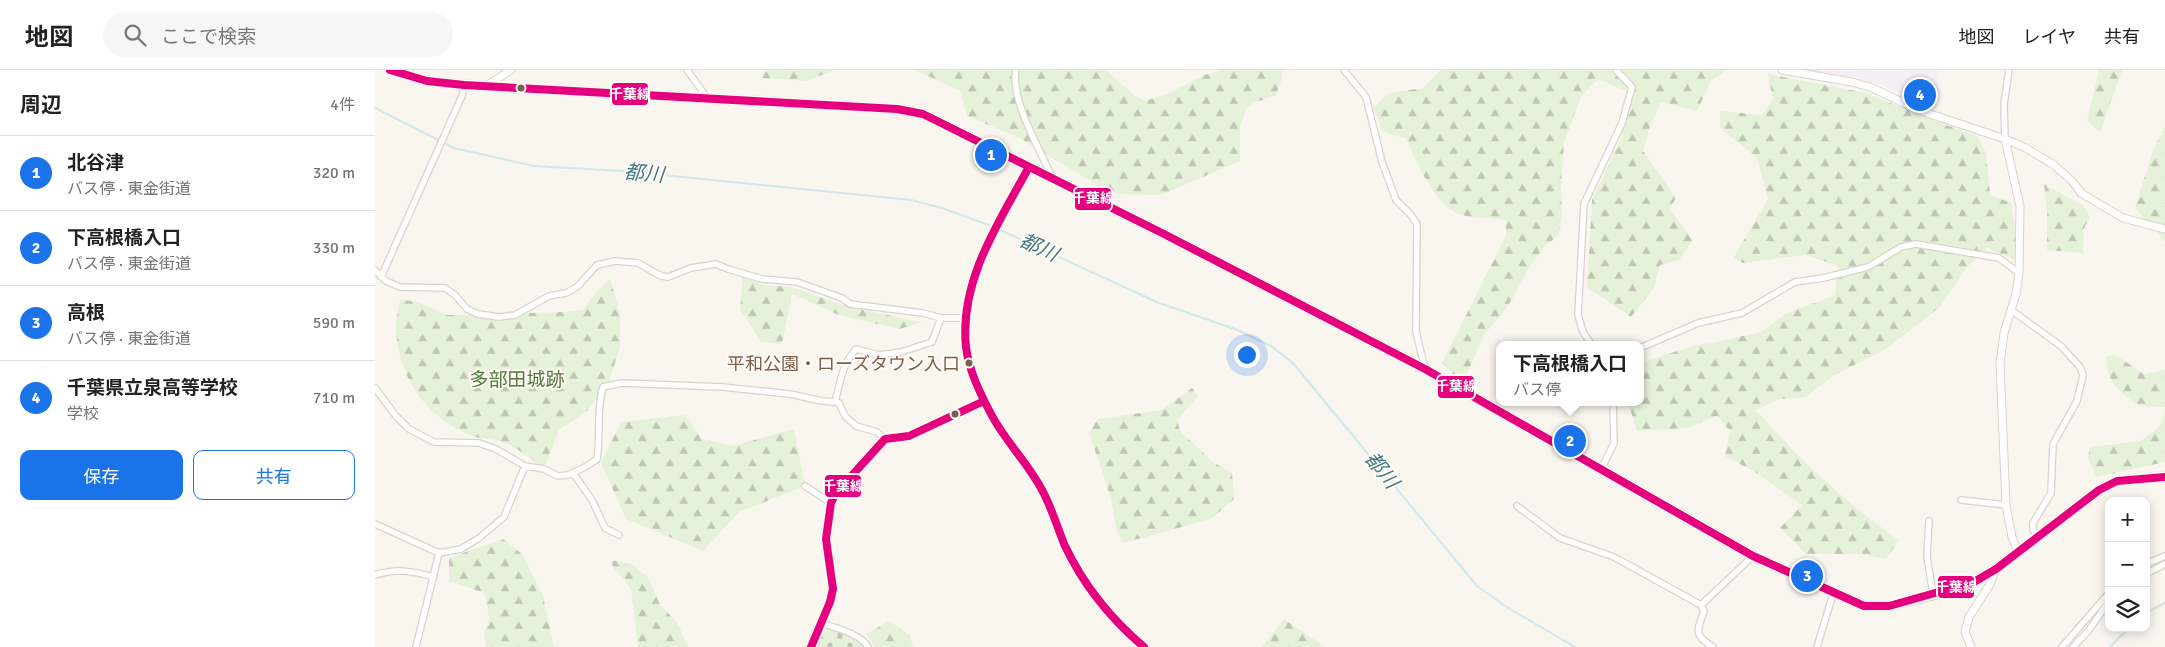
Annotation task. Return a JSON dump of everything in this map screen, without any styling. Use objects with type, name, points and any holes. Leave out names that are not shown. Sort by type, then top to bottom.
[{"type":"highway","points":[[390,70],[427,81],[486,86],[909,111],[923,114],[1425,369],[1753,556],[1833,594],[1871,607],[1889,606],[1967,584],[1996,569],[2099,490],[2117,481],[2165,477]]},
{"type":"street","points":[[486,86],[511,70]]},
{"type":"street","points":[[687,70],[708,99]]},
{"type":"street","points":[[1016,70],[1014,79],[1018,101],[1052,178]]},
{"type":"street","points":[[1344,70],[1366,97],[1382,162],[1396,200],[1411,214],[1417,224],[1416,332],[1425,369]]},
{"type":"street","points":[[1589,341],[1583,332],[1579,314],[1584,204],[1622,123],[1632,87],[1617,70]]},
{"type":"street","points":[[1782,70],[1870,87],[1921,111],[2005,139],[2026,148],[2054,165],[2073,182],[2081,193],[2123,218],[2165,229]]},
{"type":"street","points":[[2009,70],[2003,104],[2005,139],[2021,206],[2019,273],[2016,294],[2003,339],[2000,364],[2006,505],[2012,538],[2018,552]]},
{"type":"street","points":[[381,276],[462,96],[464,84]]},
{"type":"street","points":[[1029,167],[975,274],[964,318],[969,364],[975,384],[984,402],[1048,500],[1065,546],[1089,589],[1118,624],[1144,647]]},
{"type":"street","points":[[1644,346],[1697,323],[1742,313],[1795,282],[1823,278],[1868,267],[1907,244],[1999,258],[2019,273]]},
{"type":"street","points":[[375,270],[381,276],[400,287],[445,288],[455,295],[467,309],[478,314],[499,317],[515,315],[549,296],[577,287],[597,266],[607,262],[638,263],[661,276],[668,277],[691,268],[716,264],[728,270],[762,279],[797,282],[842,298],[850,304],[923,313],[941,318],[964,318]]},
{"type":"street","points":[[2011,310],[2061,346],[2080,367],[2083,375],[2077,401],[2053,444],[2051,493],[2033,523],[2033,530],[2037,536]]},
{"type":"street","points":[[835,402],[842,372],[849,356],[856,349],[879,355],[901,352],[932,342],[941,318]]},
{"type":"street","points":[[375,388],[396,416],[409,429],[434,442],[479,443],[496,449],[525,466],[545,469],[558,476],[573,473],[597,459],[600,398],[603,387],[622,383],[722,387],[790,394],[822,402],[835,402],[839,403],[845,416],[856,426],[877,432],[885,439]]},
{"type":"street","points":[[811,647],[831,602],[833,589],[826,539],[831,503],[842,484],[885,439],[909,436],[984,402]]},
{"type":"street","points":[[1601,470],[1614,443],[1613,406]]},
{"type":"street","points":[[375,524],[439,553],[461,549],[479,538],[504,517],[525,466]]},
{"type":"street","points":[[573,473],[592,500],[605,528],[619,535]]},
{"type":"street","points":[[805,486],[831,503]]},
{"type":"street","points":[[1961,500],[2006,505]]},
{"type":"street","points":[[1517,506],[1560,538],[1614,557],[1701,605],[1704,611],[1697,628],[1699,634],[1713,647]]},
{"type":"street","points":[[1929,521],[1927,556],[1933,595]]},
{"type":"street","points":[[416,647],[439,553]]},
{"type":"street","points":[[1701,605],[1753,556]]},
{"type":"street","points":[[2150,562],[2165,556]]},
{"type":"street","points":[[2150,572],[2165,564]]},
{"type":"street","points":[[1971,647],[1965,632],[1969,617],[1989,586],[1996,569]]},
{"type":"street","points":[[375,576],[386,572],[408,570],[433,577]]},
{"type":"street","points":[[1817,647],[1833,594]]},
{"type":"street","points":[[2062,647],[2105,599]]},
{"type":"street","points":[[2073,647],[2089,630],[2105,608]]},
{"type":"street","points":[[821,623],[855,636],[865,642],[868,647]]},
{"type":"shaded area","points":[[1809,70],[1938,70],[1935,109],[1884,86],[1860,78]]},
{"type":"green space","points":[[765,70],[834,70],[807,81],[762,78]]},
{"type":"green space","points":[[915,70],[1106,70],[1134,95],[1145,101],[1167,94],[1205,75],[1222,70],[1281,70],[1282,78],[1276,95],[1246,108],[1240,128],[1240,161],[1161,195],[1112,194],[1019,138],[967,116],[960,91]]},
{"type":"green space","points":[[1441,70],[1726,70],[1711,81],[1697,111],[1661,102],[1650,126],[1643,151],[1676,198],[1669,209],[1693,240],[1679,260],[1660,265],[1654,288],[1631,317],[1587,287],[1592,200],[1622,137],[1628,92],[1598,79],[1582,95],[1564,142],[1561,187],[1562,215],[1559,235],[1544,247],[1529,268],[1508,306],[1484,335],[1466,376],[1452,375],[1442,363],[1506,236],[1506,220],[1470,217],[1450,209],[1442,202],[1427,182],[1406,139],[1382,131],[1374,107],[1389,93],[1423,88]]},
{"type":"green space","points":[[2099,70],[2122,70],[2100,133],[2087,121]]},
{"type":"green space","points":[[1768,74],[1866,93],[1977,136],[1986,153],[1990,195],[2011,203],[2019,252],[2015,260],[1987,248],[1967,267],[1940,307],[1886,349],[1834,375],[1806,397],[1780,399],[1756,410],[1789,446],[1842,496],[1899,540],[1886,559],[1861,554],[1805,554],[1780,528],[1802,505],[1755,472],[1725,456],[1730,431],[1717,416],[1688,428],[1637,431],[1629,406],[1644,406],[1644,363],[1646,361],[1696,345],[1761,332],[1785,314],[1835,295],[1838,266],[1806,255],[1743,263],[1734,257],[1768,199],[1757,158],[1720,128],[1720,111],[1762,115],[1773,99]]},
{"type":"green space","points":[[2165,126],[2165,242],[2135,208],[2153,150]]},
{"type":"green space","points":[[2044,184],[2084,206],[2090,218],[2084,228],[2083,253],[2047,250],[2047,209]]},
{"type":"green space","points":[[743,276],[763,285],[791,287],[849,307],[922,322],[900,329],[839,315],[792,294],[782,344],[761,342],[740,309]]},
{"type":"green space","name":"多部田城跡","points":[[610,279],[620,313],[620,348],[609,381],[588,410],[559,430],[544,469],[508,444],[473,436],[457,429],[429,408],[409,380],[402,364],[396,329],[400,299],[420,303],[447,315],[564,312],[583,310],[596,292]]},
{"type":"green space","points":[[2114,354],[2144,374],[2165,370],[2165,407],[2138,406],[2115,386],[2109,374],[2106,357]]},
{"type":"green space","points":[[1192,388],[1198,396],[1177,420],[1180,431],[1212,461],[1232,473],[1234,499],[1211,519],[1123,543],[1117,532],[1110,495],[1089,433],[1098,419],[1162,410]]},
{"type":"green space","points":[[2165,412],[2165,462],[2096,477],[2088,457],[2090,447],[2141,441],[2159,427]]},
{"type":"green space","points":[[686,415],[702,439],[733,446],[794,429],[805,486],[739,512],[703,551],[626,519],[601,463],[621,422]]},
{"type":"green space","points":[[503,539],[522,554],[543,596],[554,647],[486,647],[484,632],[489,618],[485,593],[449,581],[449,558]]},
{"type":"green space","points":[[611,560],[632,564],[648,577],[660,605],[677,622],[688,647],[638,647],[631,589],[613,567]]},
{"type":"green space","points":[[1284,619],[1325,647],[1262,647]]},
{"type":"green space","points":[[889,621],[910,635],[913,647],[875,647],[866,634]]},
{"type":"green space","points":[[822,626],[849,635],[865,647],[814,647]]},
{"type":"waterway","name":"都川","points":[[375,108],[454,148],[534,166],[624,171],[911,200],[942,208],[994,227]]},
{"type":"waterway","name":"都川","points":[[998,229],[1159,303],[1235,329],[1271,346],[1292,362],[1477,586],[1505,606],[1575,647]]},
{"type":"waterway","name":"都川","points":[[2150,611],[2165,603]]},
{"type":"waterway","name":"都川","points":[[2110,647],[2125,632]]},
{"type":"transit line","name":"千葉線","points":[[390,70],[427,81],[464,85],[897,109],[923,114],[1164,234],[1425,369],[1753,556],[1864,606],[1889,606],[1974,582],[1996,569],[2099,490],[2117,481],[2165,477]]},
{"type":"transit line","name":"千葉線","points":[[1029,167],[994,231],[975,276],[965,323],[967,356],[975,382],[997,424],[1042,490],[1072,561],[1099,601],[1120,625],[1144,647]]},
{"type":"transit line","name":"千葉線","points":[[811,647],[830,602],[833,589],[826,539],[831,503],[836,493],[885,439],[909,436],[984,401]]},
{"type":"place","name":"千葉県立泉高等学校","points":[[1920,95]]},
{"type":"place","name":"北谷津","points":[[991,155]]},
{"type":"place","name":"平和公園・ローズタウン入口","points":[[969,363]]},
{"type":"place","name":"下高根橋入口","points":[[1570,441]]},
{"type":"place","name":"高根","points":[[1807,576]]}]
